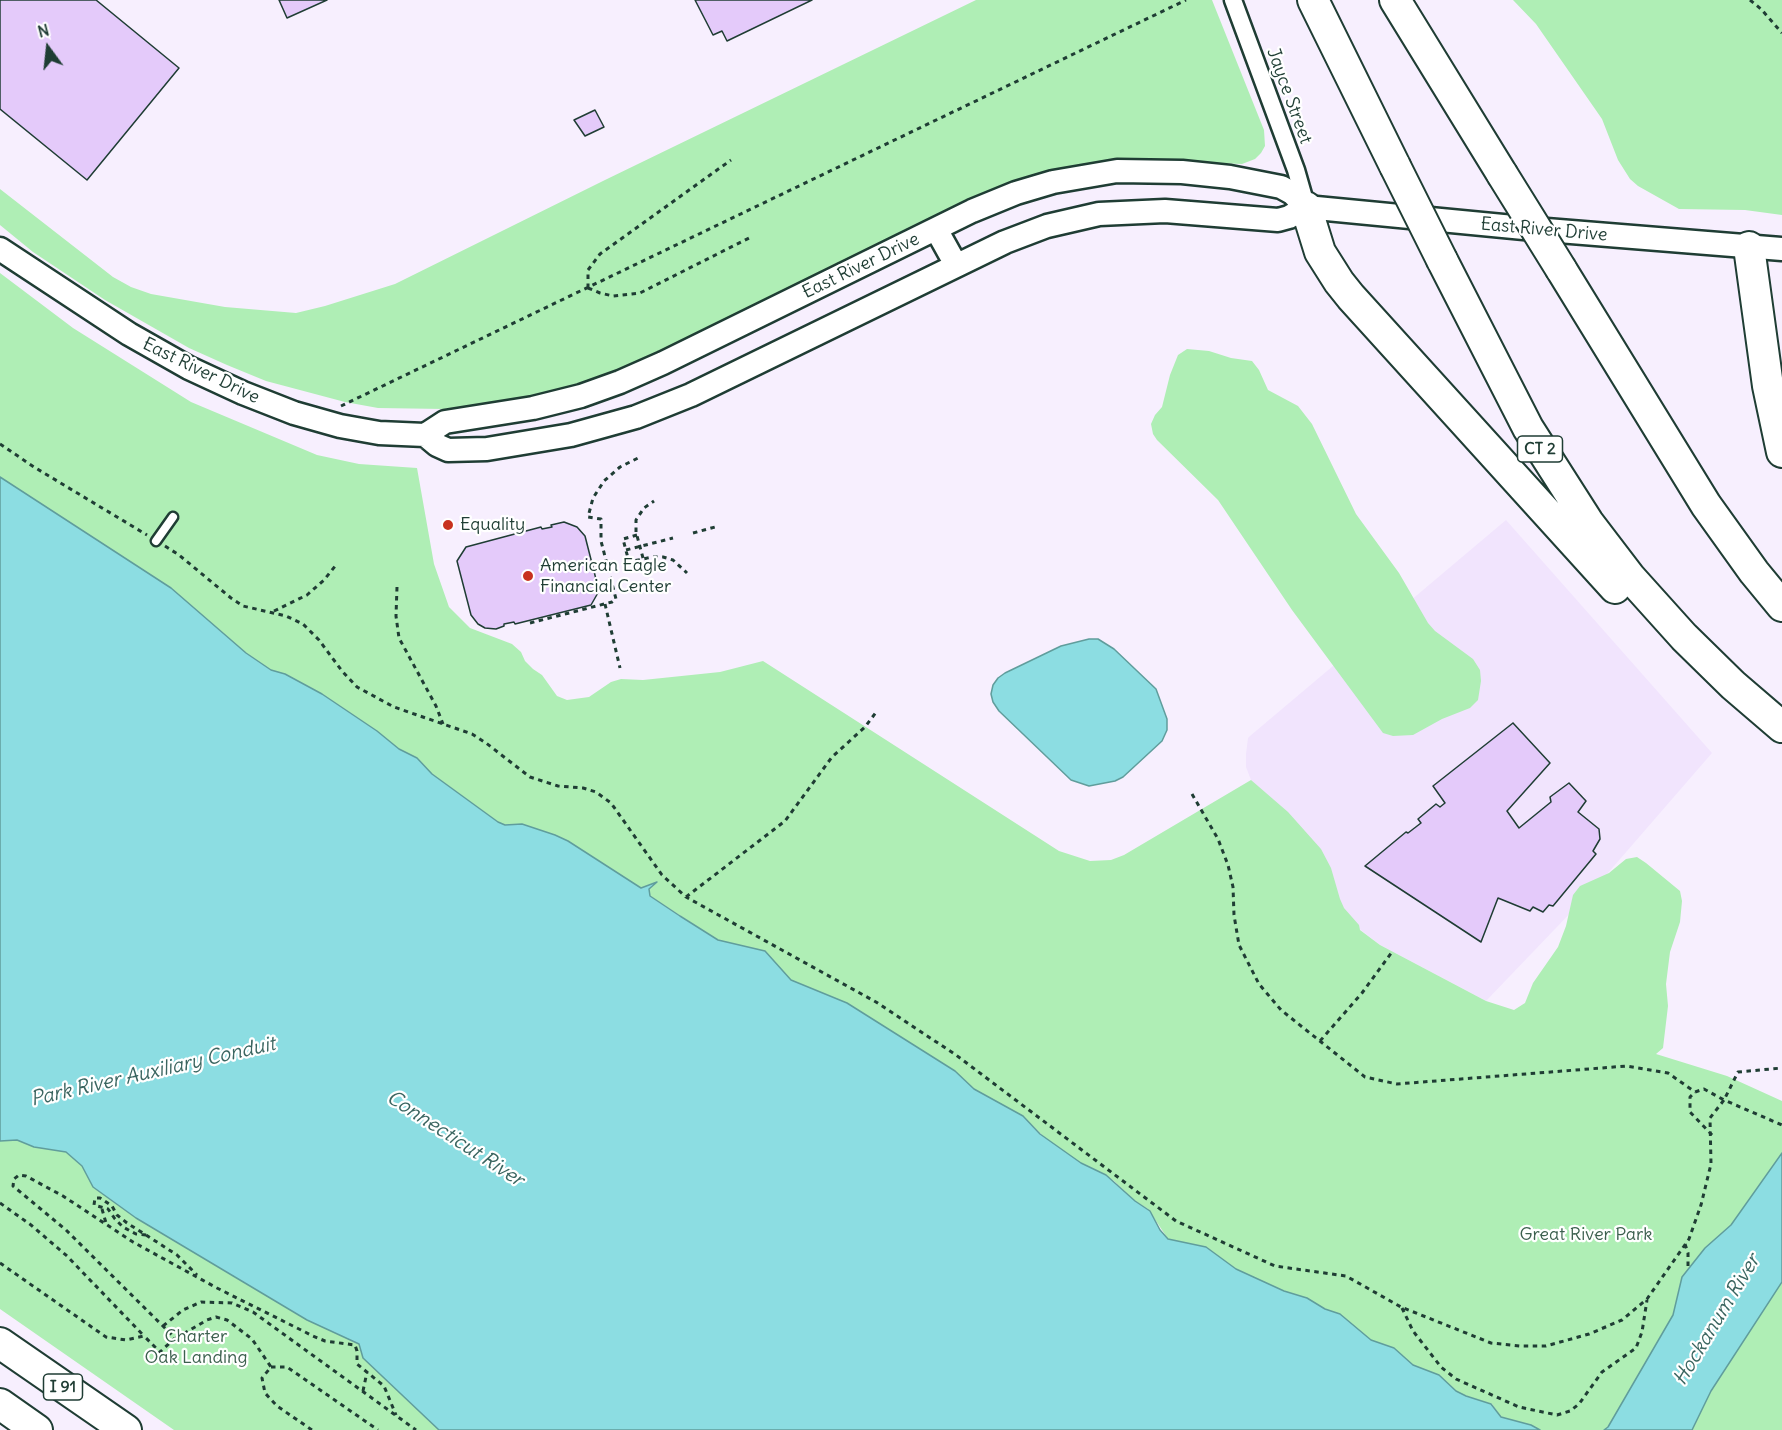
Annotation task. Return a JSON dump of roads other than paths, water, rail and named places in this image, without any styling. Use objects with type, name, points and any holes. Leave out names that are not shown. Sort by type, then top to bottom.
[{"type":"highway","name":"CT 2","points":[[1313,0],[1502,380],[1544,456],[1607,548],[1667,618],[1717,670],[1782,727]]},
{"type":"highway","points":[[1395,0],[1706,505],[1754,573],[1782,606]]},
{"type":"highway","points":[[1306,207],[1320,252],[1338,282],[1351,297],[1623,596],[1639,608],[1667,618]]},
{"type":"highway","points":[[1749,247],[1770,401],[1782,452]]},
{"type":"highway","name":"I 91","points":[[0,1343],[126,1430]]},
{"type":"highway","points":[[0,1404],[38,1430]]},
{"type":"street","name":"Jayce Street","points":[[1233,0],[1296,170],[1306,207]]},
{"type":"street","name":"East River Drive","points":[[0,249],[92,312],[165,355],[243,393],[314,419],[372,432],[424,435],[445,422],[533,408],[581,396],[630,378],[988,204],[1029,188],[1065,178],[1117,171],[1168,171],[1248,180],[1287,190],[1306,207]]},
{"type":"street","name":"East River Drive","points":[[424,435],[437,446],[448,450],[487,449],[571,435],[641,415],[686,398],[1005,242],[1037,229],[1099,214],[1165,211],[1275,220],[1286,218],[1306,207],[1534,229],[1782,249]]},
{"type":"street","points":[[936,229],[956,266]]},
{"type":"street","points":[[630,378],[641,415]]},
{"type":"lane","points":[[156,541],[173,517]]},
{"type":"water","points":[[0,477],[171,588],[246,653],[271,670],[285,674],[322,694],[377,731],[399,749],[417,758],[432,774],[498,822],[505,825],[522,824],[568,841],[641,888],[657,882],[649,889],[650,896],[680,916],[718,940],[765,951],[791,980],[847,1003],[955,1071],[974,1089],[1023,1116],[1040,1134],[1081,1163],[1106,1175],[1150,1211],[1160,1230],[1168,1239],[1206,1247],[1236,1269],[1340,1314],[1371,1340],[1394,1348],[1413,1365],[1439,1375],[1456,1391],[1491,1404],[1501,1417],[1531,1425],[1540,1430],[439,1430],[363,1358],[359,1344],[307,1320],[136,1218],[93,1187],[82,1166],[66,1152],[34,1147],[17,1140],[0,1141]]},
{"type":"water","points":[[1098,639],[1114,649],[1156,689],[1167,719],[1167,730],[1162,741],[1123,777],[1115,781],[1089,786],[1071,780],[999,711],[991,694],[993,685],[1005,673],[1061,646]]},
{"type":"water","name":"Hockanum River","points":[[1782,1153],[1782,1282],[1711,1391],[1692,1430],[1604,1430],[1608,1427],[1673,1315],[1682,1277],[1705,1248],[1731,1225]]},
{"type":"place","name":"Equality","points":[[448,525]]},
{"type":"place","name":"American Eagle Financial Center","points":[[528,576]]},
{"type":"water label","name":"Park River Auxiliary Conduit","points":[[153,1072]]},
{"type":"water label","name":"Connecticut River","points":[[455,1139]]},
{"type":"park label","name":"Great River Park","points":[[1586,1235]]},
{"type":"park label","name":"Charter Oak Landing","points":[[196,1347]]}]
